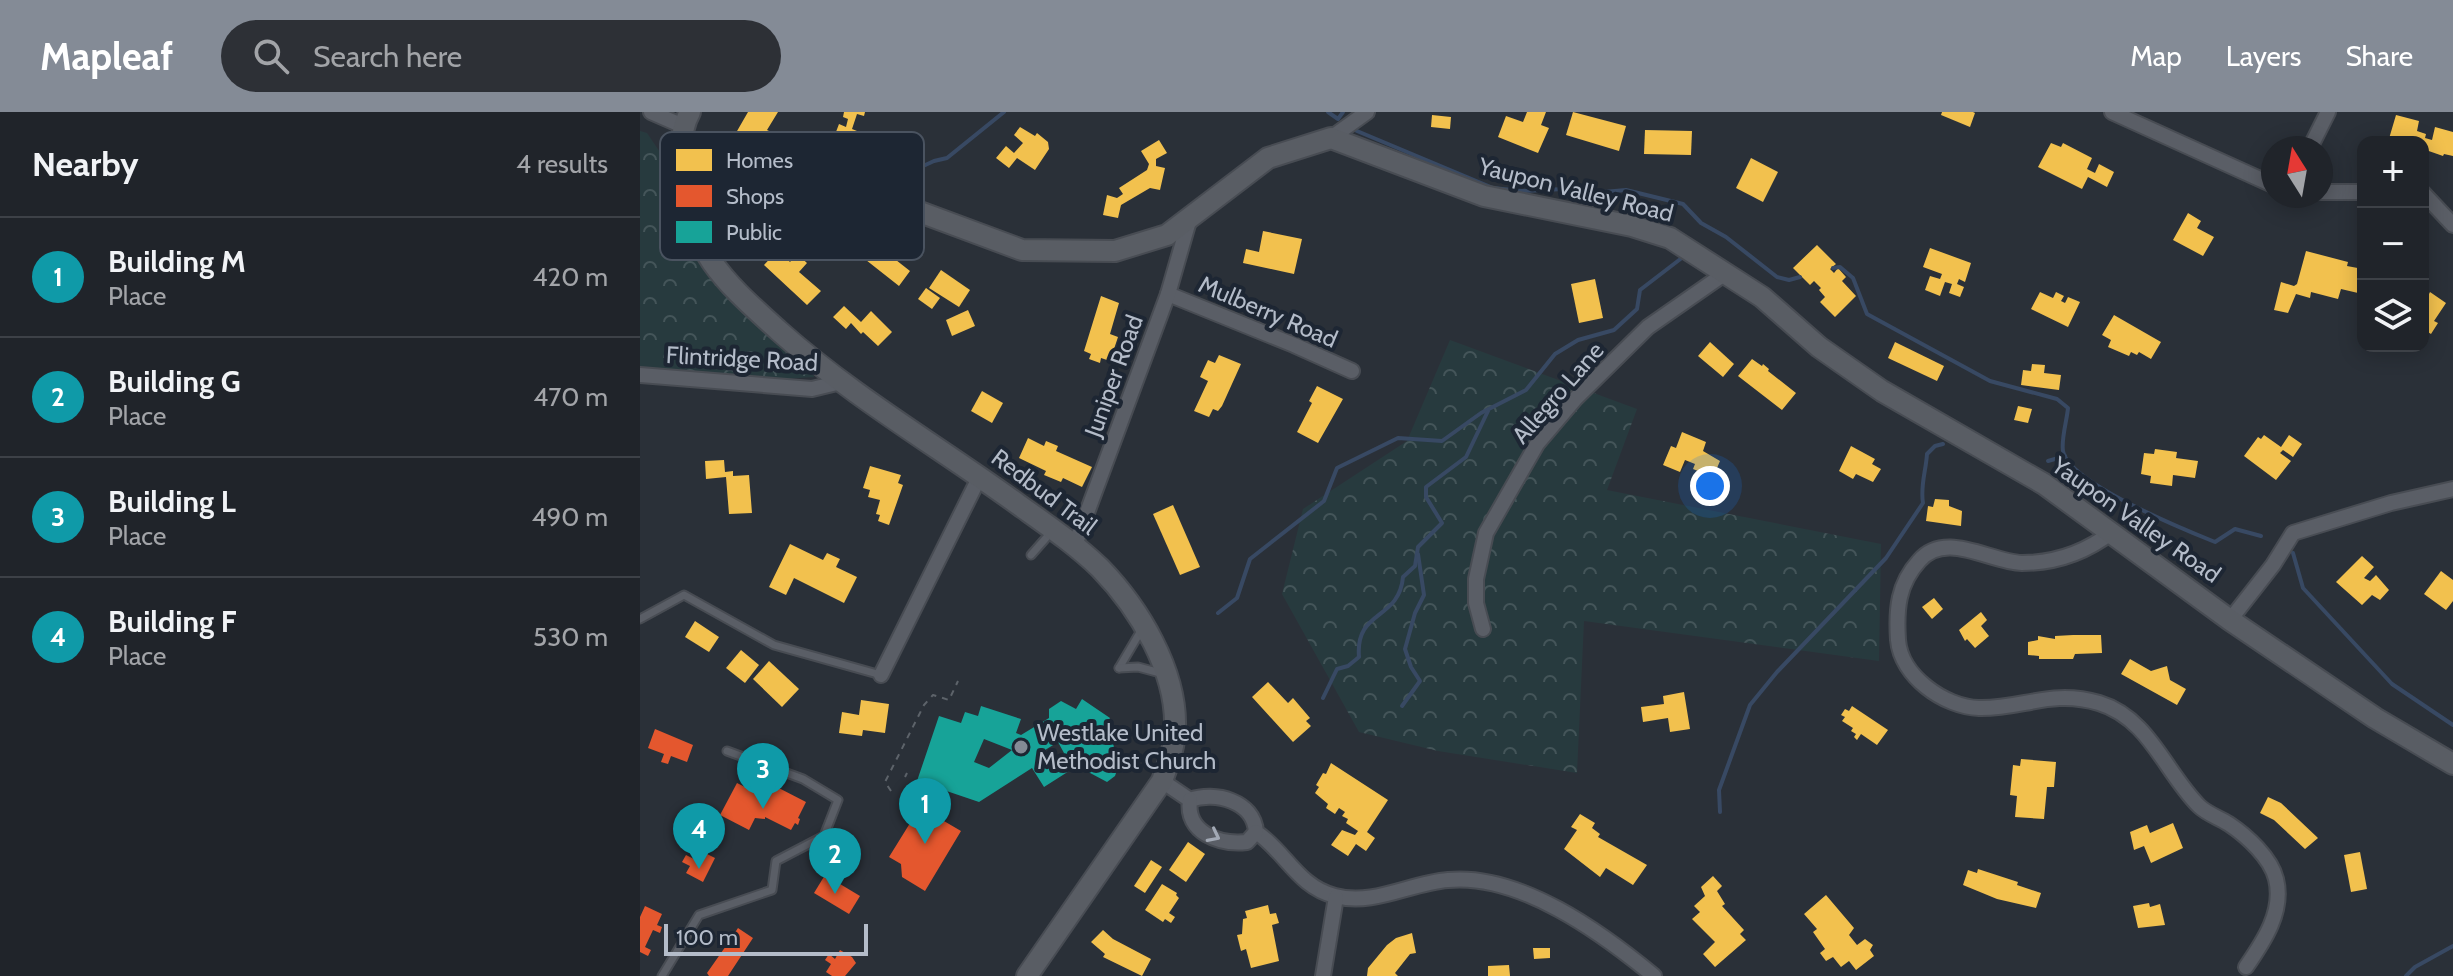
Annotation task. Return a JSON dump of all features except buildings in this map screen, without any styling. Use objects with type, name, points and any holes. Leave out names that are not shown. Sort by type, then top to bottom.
[{"type":"street","points":[[651,112],[686,119]]},
{"type":"street","points":[[924,214],[1022,250],[1115,251],[1167,235],[1268,158],[1331,138],[1367,112]]},
{"type":"street","points":[[2112,112],[2261,180]]},
{"type":"street","points":[[2316,136],[2328,112]]},
{"type":"street","name":"Yaupon Valley Road","points":[[1331,138],[1484,196],[1632,226],[1670,238],[1762,297],[1819,347],[1882,391],[2044,484],[2230,620],[2375,718],[2453,764]]},
{"type":"street","points":[[2333,192],[2357,192]]},
{"type":"street","points":[[2429,199],[2453,225]]},
{"type":"street","name":"Juniper Road","points":[[1075,545],[1168,294],[1189,221]]},
{"type":"street","name":"Redbud Trail","points":[[711,260],[732,285],[799,349],[841,382],[1075,545],[1109,579],[1143,627],[1166,674],[1173,700],[1175,728],[1172,753],[1162,781],[1027,976]]},
{"type":"street","name":"Allegro Lane","points":[[1483,629],[1476,603],[1476,579],[1486,533],[1537,444],[1576,398],[1648,327],[1727,272]]},
{"type":"street","name":"Mulberry Road","points":[[1168,294],[1352,371]]},
{"type":"street","name":"Flintridge Road","points":[[640,375],[812,389],[841,382]]},
{"type":"street","points":[[881,675],[980,476]]},
{"type":"street","points":[[2230,620],[2273,565],[2293,533],[2391,503],[2453,489]]},
{"type":"street","points":[[2112,532],[2090,549],[2056,559],[2021,563],[1955,548],[1933,550],[1921,558],[1899,595],[1896,619],[1898,648],[1913,677],[1935,695],[1975,708],[1999,707],[2046,697],[2078,699],[2102,704],[2125,717],[2149,738],[2201,808],[2232,826],[2266,858],[2276,878],[2278,910],[2246,967]]},
{"type":"street","points":[[1162,781],[1190,800],[1211,797],[1237,802],[1248,811],[1256,832],[1274,847],[1283,861],[1307,883],[1336,897],[1381,897],[1428,884],[1473,880],[1513,890],[1562,911],[1619,947],[1654,976]]},
{"type":"street","points":[[1190,800],[1189,812],[1193,822],[1207,835],[1221,842],[1247,842],[1256,832]]},
{"type":"street","points":[[1323,976],[1336,897]]},
{"type":"lane","points":[[1031,555],[1054,530]]},
{"type":"lane","points":[[640,619],[684,595],[774,645],[881,675]]},
{"type":"lane","points":[[1143,627],[1119,668],[1138,667],[1166,674]]},
{"type":"lane","points":[[662,976],[699,915],[772,890],[776,861],[824,836],[838,800],[803,779],[727,751]]},
{"type":"path","points":[[891,791],[885,782],[924,705],[933,695],[949,700],[958,681]]},
{"type":"path","points":[[905,777],[907,773]]},
{"type":"green space","points":[[640,131],[647,133],[660,152],[660,260],[709,260],[811,367],[814,377],[767,380],[640,368]]},
{"type":"green space","points":[[1450,340],[1637,409],[1607,490],[1881,544],[1879,661],[1584,621],[1577,773],[1438,751],[1359,732],[1282,594],[1303,509],[1407,441]]},
{"type":"waterway","points":[[924,166],[947,158],[1004,112]]},
{"type":"waterway","points":[[1328,112],[1338,119],[1343,112]]},
{"type":"waterway","points":[[1357,131],[1493,188],[1522,191],[1563,189],[1581,194],[1626,190],[1683,204],[1701,223],[1726,237],[1777,277],[1789,280],[1800,277]]},
{"type":"waterway","points":[[1218,613],[1237,598],[1250,559],[1324,501],[1337,468],[1398,438],[1442,441],[1481,413],[1526,390],[1555,354],[1578,340],[1614,330],[1637,309],[1640,290],[1683,257]]},
{"type":"waterway","points":[[1833,268],[1840,267],[1853,278],[1867,314],[1990,381],[2057,399],[2068,408],[2063,451],[2070,464],[2106,491],[2215,542],[2235,529],[2261,536]]},
{"type":"waterway","points":[[1323,698],[1337,669],[1348,666],[1359,657],[1364,630],[1394,601],[1403,577],[1415,566],[1418,547],[1442,523],[1426,497],[1426,487],[1466,457],[1488,411]]},
{"type":"waterway","points":[[1720,812],[1719,790],[1750,705],[1777,672],[1886,558],[1923,503],[1927,454],[1935,446],[1943,444]]},
{"type":"waterway","points":[[2048,461],[2065,456]]},
{"type":"waterway","points":[[2293,553],[2303,588],[2392,684],[2453,725]]},
{"type":"waterway","points":[[1402,706],[1420,681],[1405,649],[1415,613],[1424,595],[1418,554]]},
{"type":"waterway","points":[[2406,976],[2415,967],[2453,946]]},
{"type":"place","name":"Westlake United Methodist Church","points":[[1021,747]]},
{"type":"place","name":"Building L","points":[[763,809]]},
{"type":"place","name":"Building M","points":[[925,844]]},
{"type":"place","name":"Building F","points":[[699,869]]},
{"type":"place","name":"Building G","points":[[835,894]]}]
